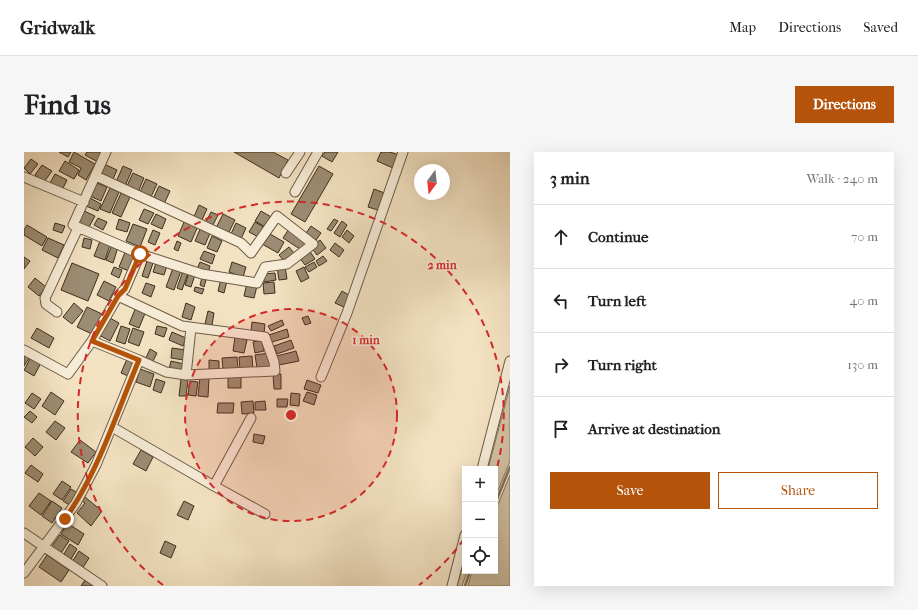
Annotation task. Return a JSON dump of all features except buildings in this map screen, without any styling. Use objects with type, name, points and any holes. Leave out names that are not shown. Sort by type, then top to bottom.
[{"type":"street","points":[[96,176],[241,243],[251,253],[277,216],[314,244],[287,264],[265,267],[257,283],[202,274],[140,254],[78,228],[73,225],[106,152]]},
{"type":"street","points":[[286,173],[300,152]]},
{"type":"street","points":[[294,192],[318,152]]},
{"type":"street","points":[[321,377],[349,307],[403,152]]},
{"type":"street","points":[[24,177],[84,202]]},
{"type":"street","points":[[57,312],[46,304],[45,298],[55,279],[62,259],[78,228]]},
{"type":"street","points":[[24,350],[68,374],[92,341],[118,296],[125,289],[140,254]]},
{"type":"street","points":[[92,341],[166,372],[186,375],[275,371],[274,362],[265,337],[182,326],[118,296]]},
{"type":"street","points":[[186,375],[191,328]]},
{"type":"street","points":[[24,573],[76,503],[96,465],[139,360]]},
{"type":"street","points":[[483,466],[510,361]]},
{"type":"street","points":[[214,486],[250,418]]},
{"type":"street","points":[[112,427],[266,514]]},
{"type":"street","points":[[24,533],[102,586]]},
{"type":"street","points":[[452,586],[464,538]]},
{"type":"shaded area","points":[[510,386],[510,461],[498,491],[498,466],[489,466]]},
{"type":"shaded area","points":[[510,475],[510,586],[468,586],[471,574],[498,574],[498,505]]},
{"type":"shaded area","points":[[462,568],[462,574],[466,574],[462,586],[457,586]]},
{"type":"waterway","points":[[496,502],[510,467]]},
{"type":"waterway","points":[[465,586],[469,574]]},
{"type":"route","points":[[65,519],[76,503],[96,465],[139,360],[92,341],[118,296],[125,289],[140,254]]}]
